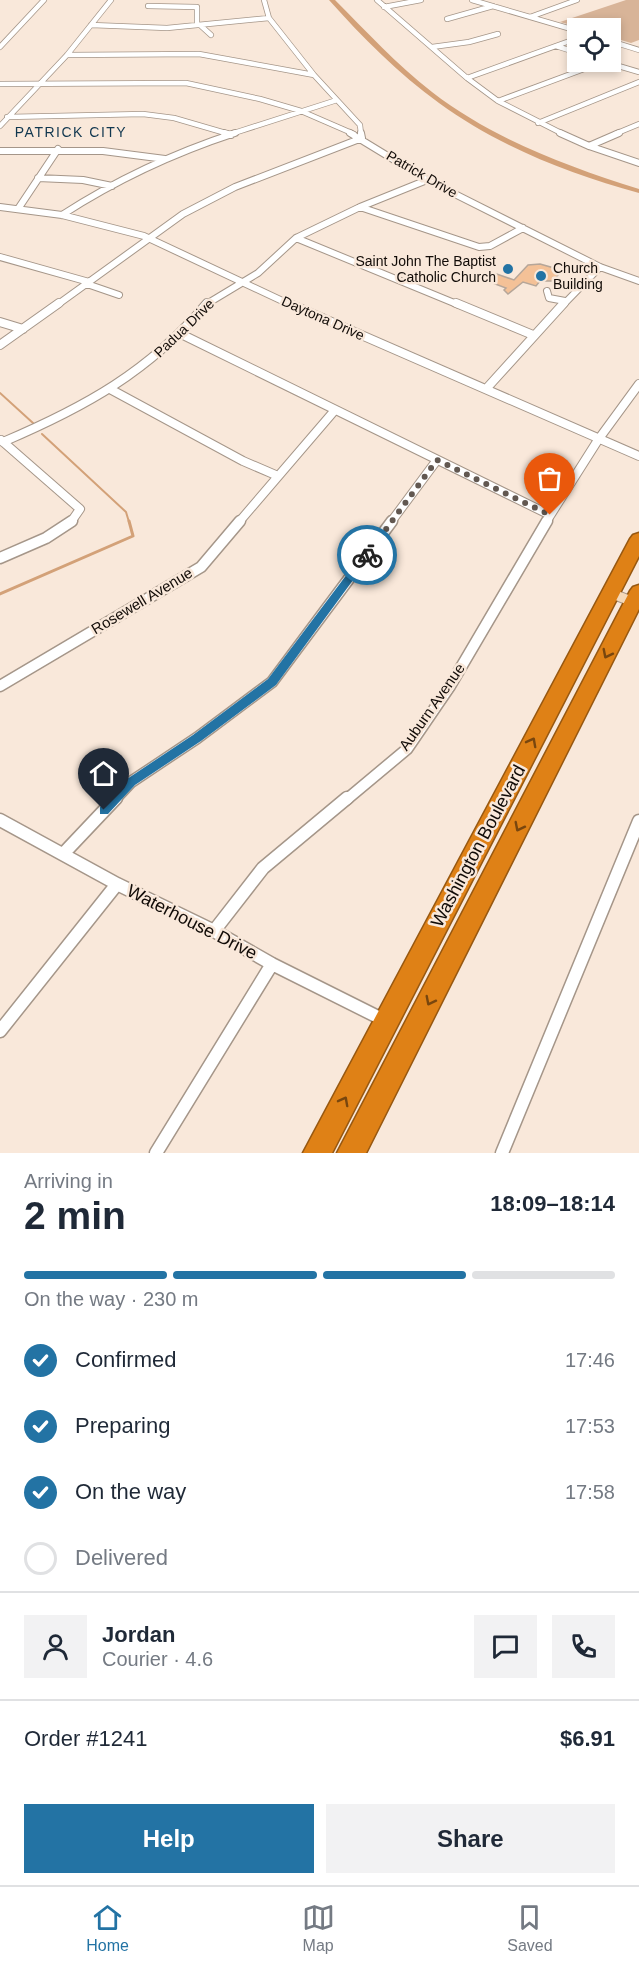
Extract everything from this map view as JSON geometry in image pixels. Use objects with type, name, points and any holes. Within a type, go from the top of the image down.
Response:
[{"type":"highway","name":"Washington Boulevard","points":[[317,1153],[639,539]]},
{"type":"highway","name":"Washington Boulevard","points":[[351,1153],[637,599]]},
{"type":"street","points":[[0,47],[44,0]]},
{"type":"street","points":[[0,126],[67,55],[111,0]]},
{"type":"street","name":"Patrick Drive","points":[[264,0],[269,18],[314,75],[360,125],[362,138],[427,180],[600,267],[639,281]]},
{"type":"street","points":[[377,0],[467,78],[498,101],[538,123],[590,146],[639,163]]},
{"type":"street","points":[[384,7],[421,0]]},
{"type":"street","points":[[472,0],[567,28]]},
{"type":"street","points":[[530,17],[577,0]]},
{"type":"street","points":[[558,2],[565,4]]},
{"type":"street","points":[[148,6],[196,7],[199,25],[211,35]]},
{"type":"street","points":[[447,19],[494,6]]},
{"type":"street","points":[[91,25],[167,28],[269,18]]},
{"type":"street","points":[[432,47],[469,42],[498,34]]},
{"type":"street","points":[[467,78],[567,42]]},
{"type":"street","points":[[621,44],[639,50]]},
{"type":"street","points":[[556,46],[567,50]]},
{"type":"street","points":[[67,55],[199,54],[253,62],[314,75]]},
{"type":"street","points":[[621,67],[639,72]]},
{"type":"street","points":[[498,101],[577,72]]},
{"type":"street","points":[[538,123],[639,82]]},
{"type":"street","points":[[0,84],[186,83],[260,99],[301,111],[362,138]]},
{"type":"street","points":[[62,215],[165,159],[337,100]]},
{"type":"street","points":[[7,117],[143,114],[174,118],[231,135]]},
{"type":"street","points":[[590,146],[639,124]]},
{"type":"street","points":[[0,345],[183,214],[236,187],[362,138]]},
{"type":"street","points":[[18,209],[58,149]]},
{"type":"street","points":[[0,151],[96,149],[133,152],[165,159]]},
{"type":"street","points":[[38,178],[83,180],[112,186]]},
{"type":"street","name":"Padua Drive","points":[[2,441],[48,423],[110,389],[158,355],[181,334],[207,303],[242,283],[270,263],[296,238],[360,207],[427,180]]},
{"type":"street","name":"Daytona Drive","points":[[0,207],[62,215],[150,239],[242,283],[639,456]]},
{"type":"street","points":[[360,207],[479,247],[490,246],[523,228]]},
{"type":"street","points":[[296,238],[533,335]]},
{"type":"street","points":[[0,257],[88,283],[119,295]]},
{"type":"street","points":[[486,389],[533,335],[600,267]]},
{"type":"street","points":[[547,291],[549,297],[565,302]]},
{"type":"street","points":[[0,322],[23,329]]},
{"type":"street","points":[[181,334],[550,515]]},
{"type":"street","name":"Auburn Avenue","points":[[214,931],[263,868],[407,748],[450,686],[550,515],[598,440],[639,384]]},
{"type":"street","points":[[110,389],[243,461],[278,476]]},
{"type":"street","name":"Rosewell Avenue","points":[[0,686],[201,567],[335,410]]},
{"type":"street","points":[[0,558],[67,526],[77,519],[80,509],[2,441]]},
{"type":"street","points":[[63,853],[131,782],[197,738],[272,682],[437,460]]},
{"type":"street","points":[[610,593],[637,599]]},
{"type":"street","name":"Waterhouse Drive","points":[[0,820],[117,884],[214,931],[272,964],[387,1021]]},
{"type":"street","points":[[502,1153],[639,821]]},
{"type":"street","points":[[0,1030],[117,884]]},
{"type":"street","points":[[156,1153],[272,964]]},
{"type":"shaded area","points":[[626,0],[639,0],[639,40],[631,43],[621,40],[621,18],[572,18]]},
{"type":"building","points":[[540,264],[554,268],[559,274],[553,281],[540,281],[536,286],[523,282],[508,294],[504,290],[506,288],[482,279],[491,272],[514,280],[528,265]]},
{"type":"waterway","points":[[332,0],[413,80],[466,118],[537,155],[639,191]]},
{"type":"waterway","points":[[0,393],[33,423]]},
{"type":"waterway","points":[[42,434],[126,512],[129,522]]},
{"type":"waterway","points":[[0,594],[133,536],[129,521]]},
{"type":"way so far","points":[[367,555],[437,460],[550,515]]},
{"type":"place","name":"Saint John The Baptist Catholic Church","points":[[508,269]]},
{"type":"place","name":"Church Building","points":[[541,276]]},
{"type":"district","name":"PATRICK CITY","points":[[71,132]]},
{"type":"route","points":[[104,810],[131,782],[197,738],[272,682],[367,555]]}]
